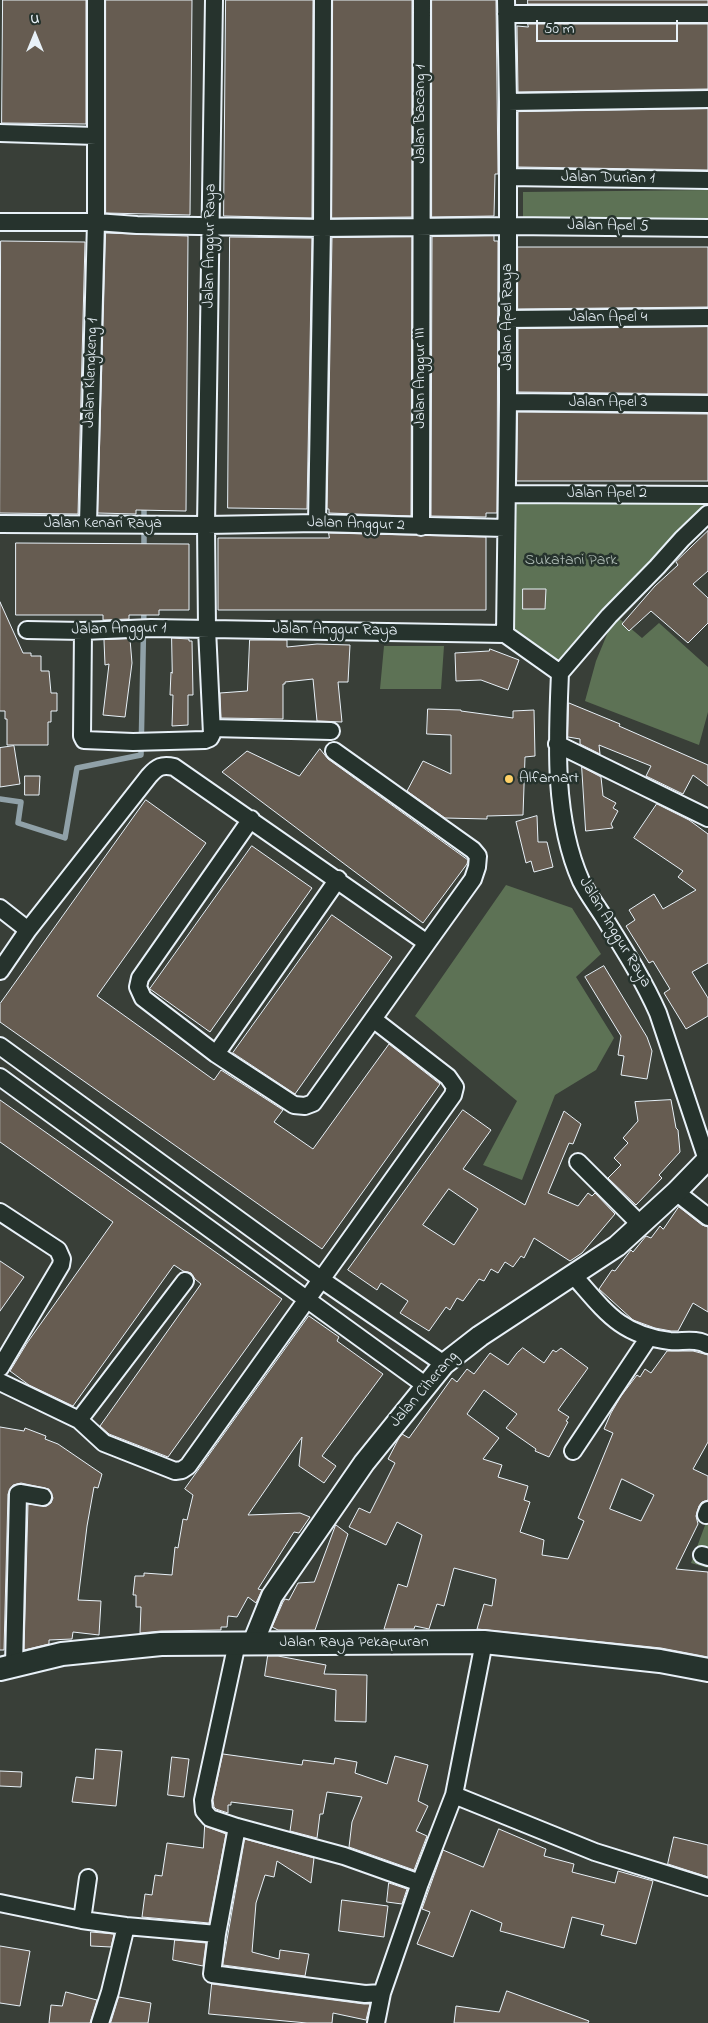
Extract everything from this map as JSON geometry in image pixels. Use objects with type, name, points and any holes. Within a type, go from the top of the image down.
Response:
[{"type":"main road","name":"Jalan Raya Pekapuran","points":[[7,1667],[62,1654],[106,1648],[162,1644],[484,1642],[660,1661],[708,1670]]},
{"type":"street","name":"Jalan Klengkeng 1","points":[[88,523],[96,222],[96,0]]},
{"type":"street","name":"Jalan Anggur Raya","points":[[214,0],[206,525],[207,629],[505,634]]},
{"type":"street","points":[[318,523],[323,0]]},
{"type":"street","name":"Jalan Bacang 1","points":[[420,228],[422,0]]},
{"type":"street","points":[[506,7],[708,14]]},
{"type":"street","name":"Jalan Apel Raya","points":[[505,634],[508,402],[508,102],[506,7]]},
{"type":"street","points":[[508,102],[708,99]]},
{"type":"street","points":[[0,134],[96,136]]},
{"type":"street","name":"Jalan Durian 1","points":[[508,177],[708,180]]},
{"type":"street","name":"Jalan Apel 5","points":[[0,222],[96,222],[145,226],[322,228],[508,226],[708,228]]},
{"type":"street","name":"Jalan Anggur III","points":[[420,228],[421,527]]},
{"type":"street","name":"Jalan Apel 4","points":[[507,319],[708,317]]},
{"type":"street","name":"Jalan Apel 3","points":[[508,402],[708,404]]},
{"type":"street","name":"Jalan Apel 2","points":[[507,494],[708,495]]},
{"type":"street","points":[[505,634],[560,673],[609,616],[658,568],[682,539],[708,514]]},
{"type":"street","name":"Jalan Anggur 2","points":[[206,525],[318,523],[505,528]]},
{"type":"street","name":"Jalan Kenari Raya","points":[[0,524],[206,525]]},
{"type":"street","points":[[83,631],[82,736],[84,740],[89,741],[134,742],[204,740],[210,738],[212,728],[207,629]]},
{"type":"street","name":"Jalan Anggur 1","points":[[29,630],[207,629]]},
{"type":"street","name":"Jalan Anggur Raya","points":[[560,673],[557,744],[563,819],[569,851],[582,883],[648,989],[708,1159]]},
{"type":"street","points":[[212,728],[331,731]]},
{"type":"street","points":[[557,744],[708,818]]},
{"type":"street","points":[[251,819],[140,978],[138,987],[143,998],[216,1054],[294,1105],[304,1106],[313,1103],[473,879],[478,856],[334,751]]},
{"type":"street","points":[[0,971],[28,930],[157,768],[165,765],[174,768],[251,819],[427,942]]},
{"type":"street","points":[[216,1054],[338,879]]},
{"type":"street","points":[[0,908],[28,930]]},
{"type":"street","points":[[0,1382],[79,1420],[104,1443],[175,1471],[182,1470],[188,1466],[455,1092],[453,1082],[448,1077],[373,1019]]},
{"type":"street","points":[[0,1046],[322,1280],[444,1364]]},
{"type":"street","points":[[0,1077],[425,1385]]},
{"type":"street","name":"Jalan Ciherang","points":[[245,1643],[272,1596],[364,1463],[425,1385],[444,1364],[480,1336],[611,1251],[676,1192],[708,1159]]},
{"type":"street","points":[[578,1162],[641,1225]]},
{"type":"street","points":[[676,1192],[708,1217]]},
{"type":"street","points":[[0,1212],[58,1250],[62,1259],[62,1265],[0,1368]]},
{"type":"street","points":[[574,1276],[606,1312],[634,1333],[672,1341],[697,1340],[708,1344]]},
{"type":"street","points":[[79,1420],[185,1281]]},
{"type":"street","points":[[573,1451],[649,1337]]},
{"type":"street","points":[[7,1667],[18,1494],[43,1497]]},
{"type":"street","points":[[376,2023],[382,1993],[420,1883],[454,1795],[484,1642]]},
{"type":"street","points":[[245,1643],[203,1800],[204,1811],[210,1818],[344,1856],[420,1883]]},
{"type":"street","points":[[454,1795],[595,1852],[708,1887]]},
{"type":"street","points":[[237,1827],[217,1934],[212,1974],[365,1994],[382,1993]]},
{"type":"street","points":[[82,1920],[88,1878]]},
{"type":"street","points":[[0,1903],[82,1920],[217,1934]]},
{"type":"street","points":[[100,2023],[110,1992],[126,1926]]},
{"type":"green space","points":[[708,190],[708,224],[523,223],[523,192]]},
{"type":"green space","name":"Sukatani Park","points":[[507,494],[708,495],[708,514],[560,673],[505,634]]},
{"type":"green space","points":[[615,615],[642,638],[659,623],[708,667],[708,712],[699,745],[585,701],[596,661]]},
{"type":"green space","points":[[384,646],[444,646],[441,689],[380,689]]},
{"type":"green space","points":[[506,885],[572,908],[601,954],[576,977],[614,1038],[596,1070],[555,1095],[522,1180],[483,1165],[517,1101],[415,1016]]},
{"type":"green space","points":[[708,1520],[708,1568],[691,1563]]},
{"type":"building","points":[[3,0],[86,0],[86,124],[2,123]]},
{"type":"building","points":[[106,0],[192,0],[190,215],[106,213]]},
{"type":"building","points":[[226,0],[313,0],[312,218],[224,216]]},
{"type":"building","points":[[333,0],[412,0],[412,217],[332,218]]},
{"type":"building","points":[[432,0],[496,0],[498,174],[495,174],[494,216],[432,217]]},
{"type":"building","points":[[528,0],[708,0],[708,4],[528,4]]},
{"type":"building","points":[[528,24],[708,24],[708,89],[518,92],[517,26],[528,27]]},
{"type":"building","points":[[708,109],[708,170],[518,167],[518,112]]},
{"type":"building","points":[[106,233],[188,236],[186,511],[136,510],[136,514],[98,513]]},
{"type":"building","points":[[494,236],[494,241],[498,241],[497,513],[486,513],[486,517],[431,516],[432,237]]},
{"type":"building","points":[[230,237],[312,238],[307,509],[228,508]]},
{"type":"building","points":[[412,237],[411,516],[329,513],[329,509],[327,509],[332,238]]},
{"type":"building","points":[[1,241],[85,242],[78,514],[0,513]]},
{"type":"building","points":[[518,247],[708,247],[708,307],[518,309]]},
{"type":"building","points":[[708,327],[708,394],[518,392],[518,329]]},
{"type":"building","points":[[518,412],[708,414],[708,481],[517,481]]},
{"type":"building","points":[[708,531],[708,571],[693,584],[708,598],[708,623],[688,643],[651,611],[629,631],[622,624],[655,586],[678,565],[676,562]]},
{"type":"building","points":[[329,533],[486,537],[486,610],[218,610],[218,538],[329,538]]},
{"type":"building","points":[[16,543],[189,544],[189,610],[159,610],[159,615],[129,615],[129,619],[103,620],[103,615],[16,615]]},
{"type":"building","points":[[523,589],[546,589],[545,609],[523,609]]},
{"type":"building","points":[[0,602],[23,653],[31,653],[31,656],[41,656],[41,671],[49,671],[51,693],[57,693],[57,711],[51,711],[51,722],[48,722],[48,745],[7,745],[7,719],[5,719],[5,711],[0,711]]},
{"type":"building","points":[[172,638],[189,639],[189,641],[192,641],[193,695],[188,695],[188,725],[172,726],[173,695],[170,695]]},
{"type":"building","points":[[130,639],[132,663],[125,717],[103,715],[109,664],[105,665],[104,640]]},
{"type":"building","points":[[250,640],[287,640],[287,647],[317,644],[350,645],[348,682],[338,682],[342,722],[317,721],[313,679],[285,682],[283,684],[283,719],[221,718],[220,693],[247,691]]},
{"type":"building","points":[[490,649],[519,660],[508,690],[481,680],[456,681],[455,653],[489,651]]},
{"type":"building","points":[[569,703],[620,724],[619,726],[708,765],[708,786],[693,775],[683,794],[646,776],[651,766],[599,745],[600,754],[580,744],[580,739],[568,737]]},
{"type":"building","points":[[428,709],[461,710],[513,718],[513,711],[534,710],[535,756],[525,757],[523,815],[487,816],[487,819],[445,818],[407,791],[423,761],[451,774],[451,735],[427,734]]},
{"type":"building","points":[[14,746],[20,784],[0,787],[0,748]]},
{"type":"building","points":[[320,749],[328,759],[468,860],[467,864],[423,923],[222,772],[247,751],[299,776]]},
{"type":"building","points":[[582,767],[601,777],[603,796],[616,803],[613,808],[618,811],[611,824],[613,828],[586,831]]},
{"type":"building","points":[[25,776],[40,776],[39,795],[25,795]]},
{"type":"building","points":[[146,800],[206,843],[97,996],[214,1080],[221,1070],[283,1110],[274,1122],[313,1149],[389,1044],[440,1084],[322,1249],[0,1022],[0,1004]]},
{"type":"building","points":[[657,804],[689,820],[708,834],[708,963],[692,972],[708,998],[708,1016],[686,1029],[664,993],[670,989],[653,961],[649,963],[626,926],[635,920],[629,910],[654,894],[663,909],[696,890],[678,877],[683,871],[634,838]]},
{"type":"building","points":[[537,816],[538,842],[547,842],[553,867],[534,872],[531,861],[526,863],[516,822]]},
{"type":"building","points":[[252,846],[312,888],[210,1032],[150,989]]},
{"type":"building","points":[[332,915],[392,957],[295,1094],[233,1053]]},
{"type":"building","points":[[604,966],[647,1037],[652,1051],[647,1079],[621,1075],[624,1056],[618,1055],[621,1036],[585,977]]},
{"type":"building","points":[[0,1100],[282,1299],[168,1457],[109,1434],[100,1426],[201,1284],[191,1273],[183,1271],[174,1265],[73,1406],[29,1385],[10,1371],[27,1343],[113,1222],[0,1142]]},
{"type":"building","points":[[671,1100],[678,1130],[680,1152],[659,1175],[662,1178],[636,1205],[608,1178],[621,1165],[614,1158],[628,1143],[623,1138],[638,1121],[635,1102]]},
{"type":"building","points":[[463,1110],[491,1130],[463,1169],[525,1205],[564,1111],[581,1124],[573,1144],[569,1143],[548,1193],[578,1206],[588,1193],[592,1196],[595,1193],[615,1214],[582,1253],[570,1261],[534,1238],[524,1258],[521,1256],[513,1267],[505,1262],[498,1273],[491,1269],[484,1281],[479,1279],[463,1301],[457,1298],[450,1310],[446,1307],[429,1331],[400,1313],[408,1301],[381,1283],[377,1290],[348,1270]],"holes":[[[449,1189],[478,1209],[454,1245],[423,1225]]]},
{"type":"building","points":[[679,1207],[702,1225],[708,1227],[708,1312],[693,1303],[678,1331],[671,1331],[655,1328],[633,1320],[599,1289],[612,1270],[615,1271],[631,1250],[633,1252],[646,1236],[651,1238],[660,1226],[663,1229]]},
{"type":"building","points":[[0,1261],[24,1277],[0,1311]]},
{"type":"building","points":[[309,1316],[339,1337],[337,1341],[383,1374],[322,1456],[336,1466],[324,1483],[299,1466],[302,1437],[248,1515],[300,1513],[310,1517],[299,1533],[294,1532],[258,1589],[262,1590],[256,1603],[248,1597],[237,1617],[228,1616],[227,1627],[221,1627],[221,1630],[140,1633],[141,1607],[136,1607],[136,1595],[133,1595],[135,1576],[144,1576],[144,1573],[172,1575],[175,1547],[178,1548],[183,1519],[187,1520],[193,1495],[185,1489]]},
{"type":"building","points":[[523,1348],[544,1363],[553,1350],[556,1352],[561,1348],[588,1368],[558,1410],[569,1417],[549,1457],[535,1451],[536,1449],[506,1428],[517,1414],[484,1390],[467,1414],[499,1438],[483,1459],[502,1465],[498,1477],[528,1486],[524,1500],[530,1502],[520,1532],[544,1540],[542,1555],[568,1559],[584,1521],[578,1518],[613,1433],[604,1429],[621,1396],[637,1375],[640,1377],[645,1369],[651,1373],[667,1351],[693,1351],[708,1355],[708,1442],[693,1469],[708,1476],[708,1500],[702,1502],[699,1506],[696,1516],[698,1524],[676,1569],[708,1572],[708,1657],[661,1648],[477,1629],[484,1604],[492,1606],[496,1579],[454,1568],[444,1606],[437,1604],[429,1629],[415,1626],[414,1629],[384,1629],[398,1584],[407,1587],[422,1535],[397,1522],[386,1545],[349,1527],[359,1508],[370,1513],[395,1463],[388,1459],[399,1438],[402,1434],[409,1438],[452,1378],[457,1382],[467,1369],[474,1374],[490,1353],[508,1365]],"holes":[[[622,1479],[654,1495],[641,1521],[610,1509]]]},
{"type":"building","points":[[0,1427],[24,1431],[25,1428],[46,1436],[45,1439],[58,1444],[102,1474],[98,1488],[94,1487],[78,1600],[101,1601],[99,1635],[73,1632],[72,1639],[49,1640],[49,1644],[24,1650],[28,1504],[46,1506],[51,1503],[53,1498],[49,1489],[21,1483],[13,1485],[8,1494],[4,1650],[0,1650]]},
{"type":"building","points":[[336,1525],[348,1534],[315,1630],[278,1630],[272,1627],[283,1602],[285,1599],[289,1600],[298,1583],[314,1582]]},
{"type":"building","points":[[268,1656],[278,1656],[326,1665],[324,1674],[367,1675],[366,1722],[335,1721],[336,1690],[265,1676]]},
{"type":"building","points":[[96,1749],[122,1751],[116,1806],[72,1802],[76,1777],[93,1779]]},
{"type":"building","points":[[223,1754],[302,1765],[303,1760],[334,1764],[335,1758],[357,1762],[355,1773],[387,1784],[395,1756],[428,1765],[418,1801],[428,1806],[416,1831],[427,1836],[414,1870],[349,1847],[352,1822],[362,1797],[327,1792],[323,1814],[320,1814],[317,1838],[290,1831],[293,1810],[231,1802],[231,1805],[228,1805],[228,1813],[216,1809],[213,1800]]},
{"type":"building","points":[[172,1757],[189,1759],[184,1797],[168,1795]]},
{"type":"building","points":[[0,1771],[22,1772],[21,1787],[0,1786]]},
{"type":"building","points":[[205,1826],[226,1834],[209,1923],[142,1917],[145,1894],[152,1895],[155,1875],[162,1876],[167,1843],[203,1848]]},
{"type":"building","points":[[499,1829],[546,1849],[544,1856],[574,1864],[572,1872],[615,1883],[618,1871],[653,1881],[636,1944],[601,1935],[604,1925],[572,1917],[564,1948],[500,1931],[502,1923],[471,1910],[453,1957],[417,1944],[430,1912],[422,1909],[443,1850],[483,1867]]},
{"type":"building","points":[[674,1837],[708,1845],[708,1877],[668,1864]]},
{"type":"building","points":[[245,1839],[314,1858],[311,1883],[277,1861],[274,1877],[265,1875],[256,1903],[252,1952],[279,1959],[280,1950],[309,1954],[305,1976],[223,1965]]},
{"type":"building","points":[[389,1883],[407,1889],[402,1904],[387,1902]]},
{"type":"building","points":[[342,1900],[388,1906],[384,1937],[339,1931]]},
{"type":"building","points":[[91,1932],[114,1934],[111,1947],[91,1946]]},
{"type":"building","points":[[175,1940],[206,1943],[203,1966],[173,1960]]},
{"type":"building","points":[[0,1946],[30,1951],[20,2006],[0,2003]]},
{"type":"building","points":[[212,1984],[370,2004],[366,2020],[333,2013],[332,2023],[307,2023],[209,2014]]},
{"type":"building","points":[[507,1991],[589,2021],[588,2023],[454,2023],[456,2006],[499,2012]]},
{"type":"building","points":[[66,1992],[97,2000],[90,2023],[49,2023],[51,2005],[62,2006]]},
{"type":"building","points":[[119,1997],[151,2003],[148,2023],[111,2023]]},
{"type":"waterway","points":[[144,505],[144,551]]},
{"type":"waterway","points":[[0,799],[21,802],[18,823],[65,838],[77,768],[141,755],[144,607]]},
{"type":"place","name":"Alfamart","points":[[509,779]]}]
